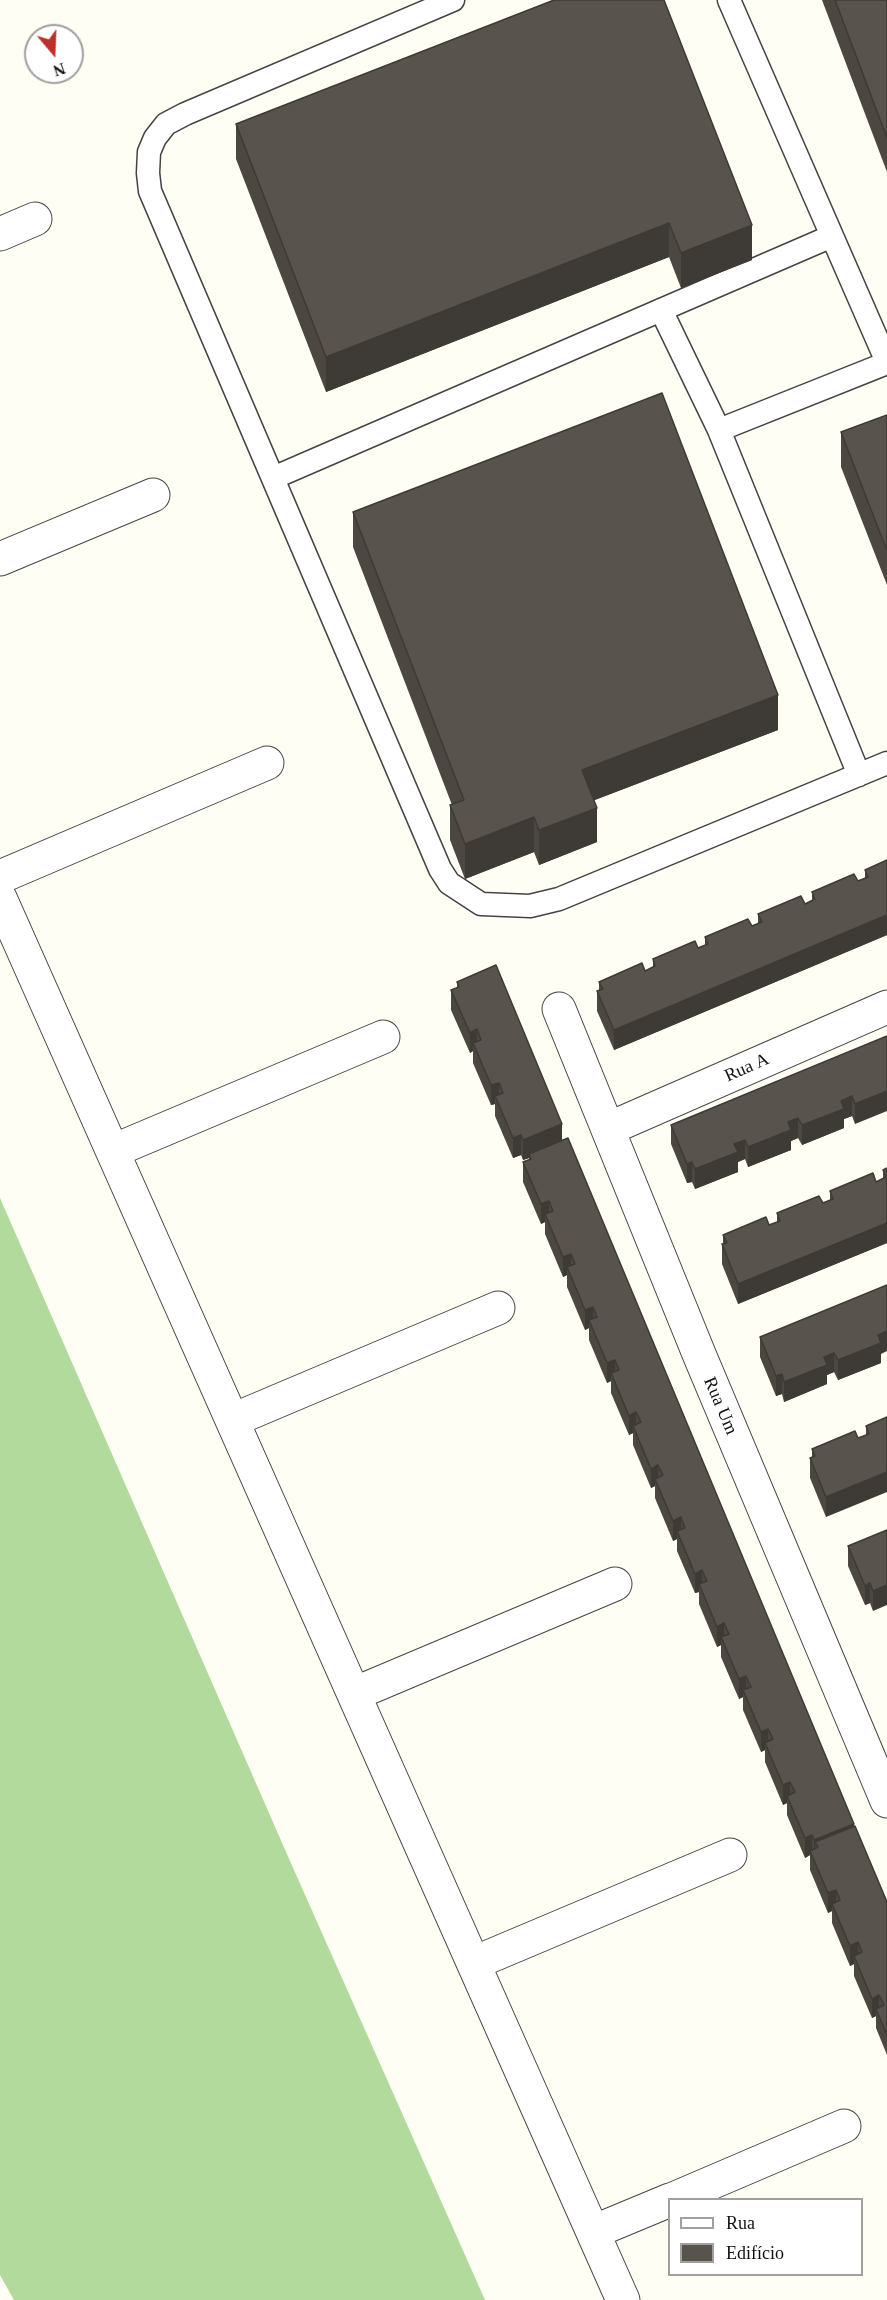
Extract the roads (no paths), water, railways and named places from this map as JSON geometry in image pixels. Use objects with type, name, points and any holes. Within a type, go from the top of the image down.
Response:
[{"type":"street","points":[[0,234],[35,219]]},
{"type":"street","points":[[0,559],[153,495]]},
{"type":"street","points":[[0,877],[267,763]]},
{"type":"street","points":[[0,898],[624,2300]]},
{"type":"street","name":"Rua A","points":[[608,1128],[887,1007]]},
{"type":"street","name":"Rua Um","points":[[559,1009],[699,1354],[887,1801]]},
{"type":"street","points":[[113,1151],[383,1037]]},
{"type":"street","points":[[232,1420],[498,1308]]},
{"type":"street","points":[[354,1694],[615,1584]]},
{"type":"street","points":[[474,1963],[730,1855]]},
{"type":"street","points":[[675,2198],[844,2126]]},
{"type":"street","points":[[593,2232],[668,2201]]},
{"type":"lane","points":[[453,0],[166,124],[155,138],[149,152],[148,173],[150,191],[440,869],[449,883],[481,904],[530,906],[559,899],[887,763]]},
{"type":"lane","points":[[719,430],[887,363],[729,0]]},
{"type":"lane","points":[[273,478],[832,236]]},
{"type":"lane","points":[[661,310],[719,430],[859,775]]}]
